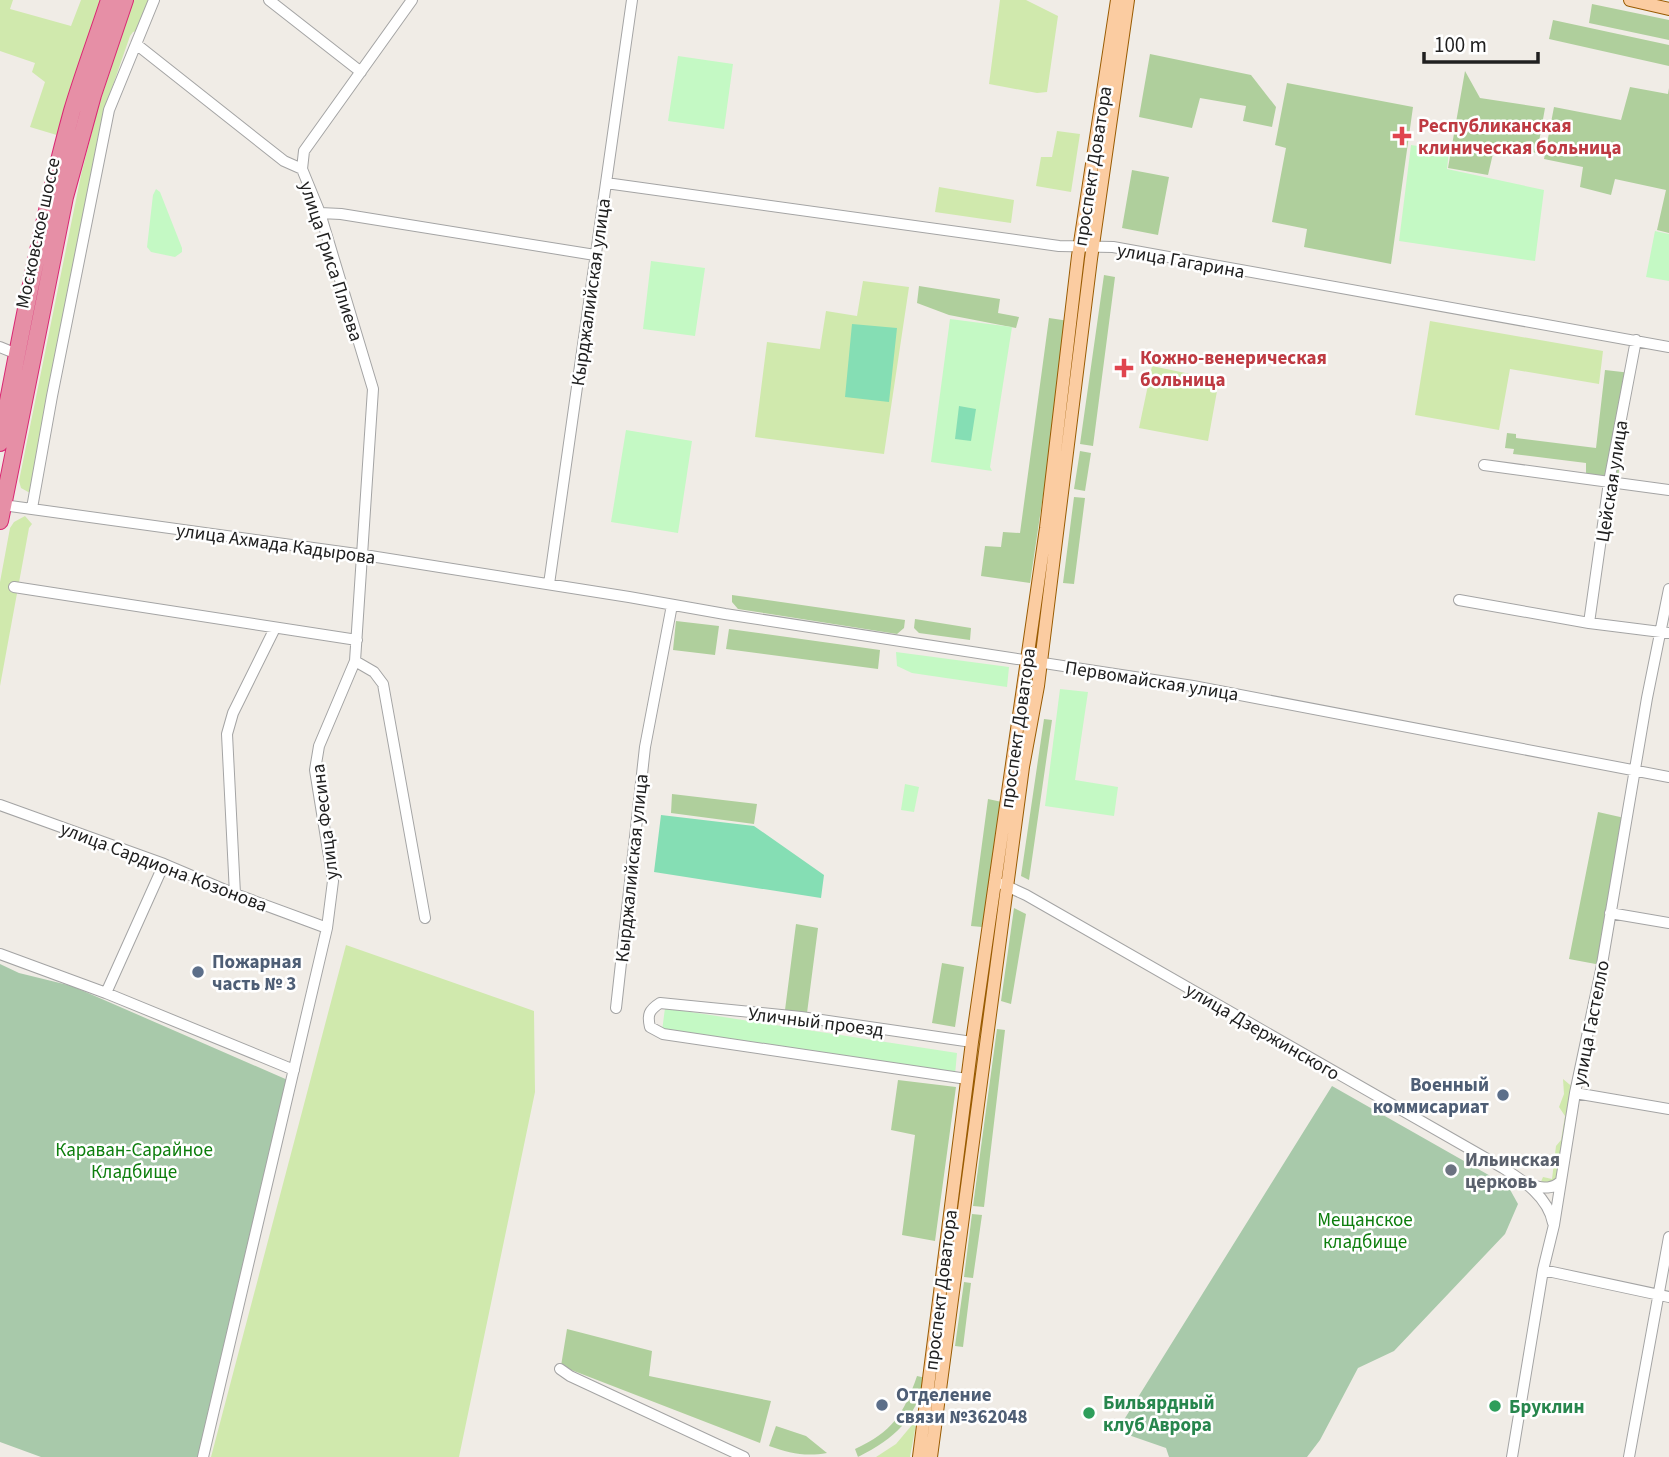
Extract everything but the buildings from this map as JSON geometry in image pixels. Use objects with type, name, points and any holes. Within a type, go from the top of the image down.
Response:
[{"type":"highway","name":"Московское шоссе","points":[[0,443],[53,187],[73,109],[109,0]]},
{"type":"highway","name":"Московское шоссе","points":[[2,513],[65,197],[93,95],[125,0]]},
{"type":"main road","name":"проспект Доватора","points":[[919,1457],[972,1042],[1046,528],[1079,247],[1117,0]]},
{"type":"main road","name":"проспект Доватора","points":[[931,1457],[1023,767],[1041,662],[1093,247],[1128,0]]},
{"type":"main road","points":[[1630,0],[1669,9]]},
{"type":"street","points":[[32,508],[109,110],[154,0]]},
{"type":"street","points":[[269,0],[360,72]]},
{"type":"street","name":"улица Гриса Плиева","points":[[356,640],[364,555],[373,389],[320,213],[302,169],[304,151],[412,0]]},
{"type":"street","name":"Кырджалийская улица","points":[[549,584],[632,0]]},
{"type":"street","points":[[136,44],[284,161],[302,169]]},
{"type":"street","name":"улица Гагарина","points":[[606,183],[1059,246],[1113,247],[1669,347]]},
{"type":"street","points":[[320,213],[354,216],[595,255]]},
{"type":"street","name":"Цейская улица","points":[[1589,622],[1609,482],[1636,340]]},
{"type":"street","points":[[0,347],[17,354]]},
{"type":"street","points":[[1484,465],[1669,490]]},
{"type":"street","name":"улица Ахмада Кадырова","points":[[2,513],[32,508],[549,584]]},
{"type":"street","name":"Первомайская улица","points":[[549,584],[1220,691],[1669,777]]},
{"type":"street","points":[[14,587],[356,640]]},
{"type":"street","name":"улица Гастелло","points":[[1512,1457],[1575,1093],[1601,970],[1635,771],[1665,632],[1669,589]]},
{"type":"street","points":[[1460,600],[1665,632]]},
{"type":"street","name":"Кырджалийская улица","points":[[616,1008],[645,747],[672,605]]},
{"type":"street","points":[[235,894],[227,734],[233,713],[275,628]]},
{"type":"street","name":"улица Фесина","points":[[203,1457],[327,928],[333,881],[315,770],[319,747],[355,661],[356,640]]},
{"type":"street","points":[[355,661],[374,672],[383,684],[425,918]]},
{"type":"street","name":"улица Сардиона Козонова","points":[[0,805],[164,864],[327,928]]},
{"type":"street","points":[[106,993],[164,864]]},
{"type":"street","name":"улица Дзержинского","points":[[995,881],[1503,1168],[1528,1185],[1548,1208],[1554,1225]]},
{"type":"street","points":[[1610,913],[1669,923]]},
{"type":"street","points":[[0,954],[106,993],[294,1070]]},
{"type":"street","name":"Уличный проезд","points":[[967,1079],[663,1034],[650,1027],[648,1020],[650,1009],[660,1003],[801,1017],[972,1042]]},
{"type":"street","points":[[1575,1093],[1669,1110]]},
{"type":"street","points":[[1528,1185],[1551,1188],[1560,1182]]},
{"type":"street","points":[[1629,1457],[1669,1237]]},
{"type":"street","points":[[1543,1270],[1669,1297]]},
{"type":"street","points":[[559,1368],[570,1376],[744,1457]]},
{"type":"green space","points":[[0,0],[13,0],[10,9],[71,26],[81,0],[104,0],[60,136],[30,127],[45,82],[32,72],[35,63],[0,51]]},
{"type":"green space","points":[[133,0],[151,0],[140,30],[130,36],[104,111],[30,493],[21,488],[19,481],[81,175],[98,108]]},
{"type":"green space","points":[[1000,0],[1026,0],[1058,16],[1047,92],[1037,93],[989,84]]},
{"type":"green space","points":[[1592,4],[1669,20],[1669,40],[1589,23]]},
{"type":"green space","points":[[1553,20],[1669,45],[1669,66],[1549,39]]},
{"type":"green space","points":[[1150,54],[1251,75],[1276,107],[1272,127],[1243,121],[1246,106],[1200,98],[1192,128],[1139,117]]},
{"type":"green space","points":[[678,56],[733,64],[724,129],[668,121]]},
{"type":"green space","points":[[1465,71],[1480,98],[1545,108],[1537,153],[1495,145],[1488,175],[1448,168]]},
{"type":"green space","points":[[1287,83],[1413,107],[1391,264],[1304,247],[1307,229],[1272,222],[1286,148],[1275,145]]},
{"type":"green space","points":[[1630,87],[1668,94],[1669,88],[1669,233],[1657,230],[1666,190],[1615,179],[1611,195],[1580,187],[1583,167],[1544,159],[1554,107],[1621,120]]},
{"type":"green space","points":[[1057,131],[1080,134],[1071,192],[1036,186],[1041,157],[1052,157]]},
{"type":"green space","points":[[1411,145],[1449,151],[1447,169],[1544,190],[1535,261],[1399,241]]},
{"type":"green space","points":[[1132,170],[1169,177],[1158,235],[1122,228]]},
{"type":"green space","points":[[939,187],[1014,200],[1011,223],[935,212]]},
{"type":"green space","points":[[156,189],[160,192],[182,248],[182,252],[175,257],[151,252],[147,247]]},
{"type":"green space","points":[[1655,231],[1669,234],[1669,281],[1646,277]]},
{"type":"green space","points":[[651,261],[705,268],[695,336],[643,329]]},
{"type":"green space","points":[[1104,275],[1115,277],[1093,446],[1080,444]]},
{"type":"green space","points":[[863,281],[909,287],[884,454],[755,437],[767,342],[820,349],[826,311],[857,316]]},
{"type":"green space","points":[[919,286],[1000,299],[998,313],[1019,317],[1016,328],[949,315],[917,303]]},
{"type":"green space","points":[[1049,318],[1069,321],[1030,583],[981,576],[985,546],[1001,547],[1003,532],[1020,533]]},
{"type":"green space","points":[[950,319],[1012,327],[990,467],[992,471],[931,462]]},
{"type":"green space","points":[[1430,321],[1603,351],[1599,384],[1510,369],[1499,430],[1415,415]]},
{"type":"green space","points":[[852,324],[897,328],[889,402],[845,397]]},
{"type":"green space","points":[[1152,366],[1219,380],[1208,441],[1139,428]]},
{"type":"green space","points":[[1605,370],[1631,373],[1618,478],[1586,474],[1586,463],[1513,454],[1514,449],[1505,448],[1507,433],[1516,434],[1516,438],[1596,448]]},
{"type":"green space","points":[[959,406],[976,409],[971,441],[955,439]]},
{"type":"green space","points":[[626,430],[692,441],[678,533],[611,522]]},
{"type":"green space","points":[[1080,451],[1091,453],[1085,491],[1074,489]]},
{"type":"green space","points":[[1074,497],[1085,498],[1074,584],[1063,583]]},
{"type":"green space","points":[[25,516],[32,524],[29,528],[0,686],[0,582],[10,528],[14,522]]},
{"type":"green space","points":[[732,595],[905,620],[904,628],[897,634],[738,609],[732,602]]},
{"type":"green space","points":[[915,619],[971,628],[970,640],[919,633],[914,628]]},
{"type":"green space","points":[[676,621],[719,626],[715,655],[673,650]]},
{"type":"green space","points":[[729,629],[880,650],[878,669],[726,649]]},
{"type":"green space","points":[[896,652],[1009,667],[1007,687],[912,673],[897,666]]},
{"type":"green space","points":[[1060,689],[1088,692],[1075,780],[1118,787],[1114,816],[1045,806]]},
{"type":"green space","points":[[1044,719],[1052,720],[1029,880],[1021,876]]},
{"type":"green space","points":[[905,784],[919,787],[914,812],[901,810]]},
{"type":"green space","points":[[672,794],[757,804],[754,824],[671,813]]},
{"type":"green space","points":[[988,799],[1002,802],[982,927],[971,926]]},
{"type":"green space","points":[[1598,812],[1629,819],[1601,965],[1569,959]]},
{"type":"green space","points":[[661,815],[754,826],[824,875],[821,898],[654,872]]},
{"type":"green space","points":[[1014,908],[1026,914],[1011,1004],[1001,1001]]},
{"type":"green space","points":[[796,924],[818,928],[807,1013],[785,1010]]},
{"type":"green space","points":[[346,945],[534,1011],[535,1092],[459,1457],[211,1457]]},
{"type":"green space","points":[[942,963],[964,967],[955,1027],[932,1023]]},
{"type":"green space","name":"Караван-Сарайное Кладбище","points":[[0,964],[19,973],[72,986],[290,1081],[199,1457],[41,1457],[0,1442]]},
{"type":"green space","points":[[665,1008],[957,1053],[955,1075],[662,1031]]},
{"type":"green space","points":[[997,1029],[1005,1030],[984,1207],[973,1206]]},
{"type":"green space","points":[[1563,1079],[1575,1089],[1554,1192],[1540,1184],[1543,1177],[1552,1179],[1556,1146],[1561,1140],[1565,1116],[1559,1107],[1564,1094]]},
{"type":"green space","points":[[898,1080],[956,1087],[935,1241],[902,1235],[915,1135],[891,1130]]},
{"type":"green space","name":"Мещанское кладбище","points":[[1332,1086],[1508,1186],[1518,1204],[1505,1234],[1394,1351],[1358,1368],[1320,1440],[1307,1457],[1169,1457],[1166,1448],[1117,1431]]},
{"type":"green space","points":[[972,1214],[982,1215],[973,1278],[964,1277]]},
{"type":"green space","points":[[964,1282],[971,1283],[963,1347],[955,1346]]},
{"type":"green space","points":[[567,1329],[652,1351],[649,1376],[771,1401],[760,1443],[561,1366]]},
{"type":"green space","points":[[917,1376],[926,1378],[909,1417],[893,1435],[858,1457],[855,1449],[878,1436],[895,1420],[907,1401]]},
{"type":"green space","points":[[917,1419],[910,1457],[876,1457],[896,1444]]},
{"type":"green space","points":[[776,1426],[806,1436],[827,1453],[797,1454],[769,1446]]},
{"type":"place","name":"Республиканская клиническая больница","points":[[1402,136]]},
{"type":"place","name":"Кожно-венерическая больница","points":[[1124,368]]},
{"type":"place","name":"Пожарная часть № 3","points":[[198,972]]},
{"type":"place","name":"Военный коммисариат","points":[[1503,1095]]},
{"type":"place","name":"Ильинская церковь","points":[[1451,1170]]},
{"type":"place","name":"Отделение связи №362048","points":[[882,1405]]},
{"type":"place","name":"Бруклин","points":[[1495,1406]]},
{"type":"place","name":"Бильярдный клуб Аврора","points":[[1089,1413]]}]
